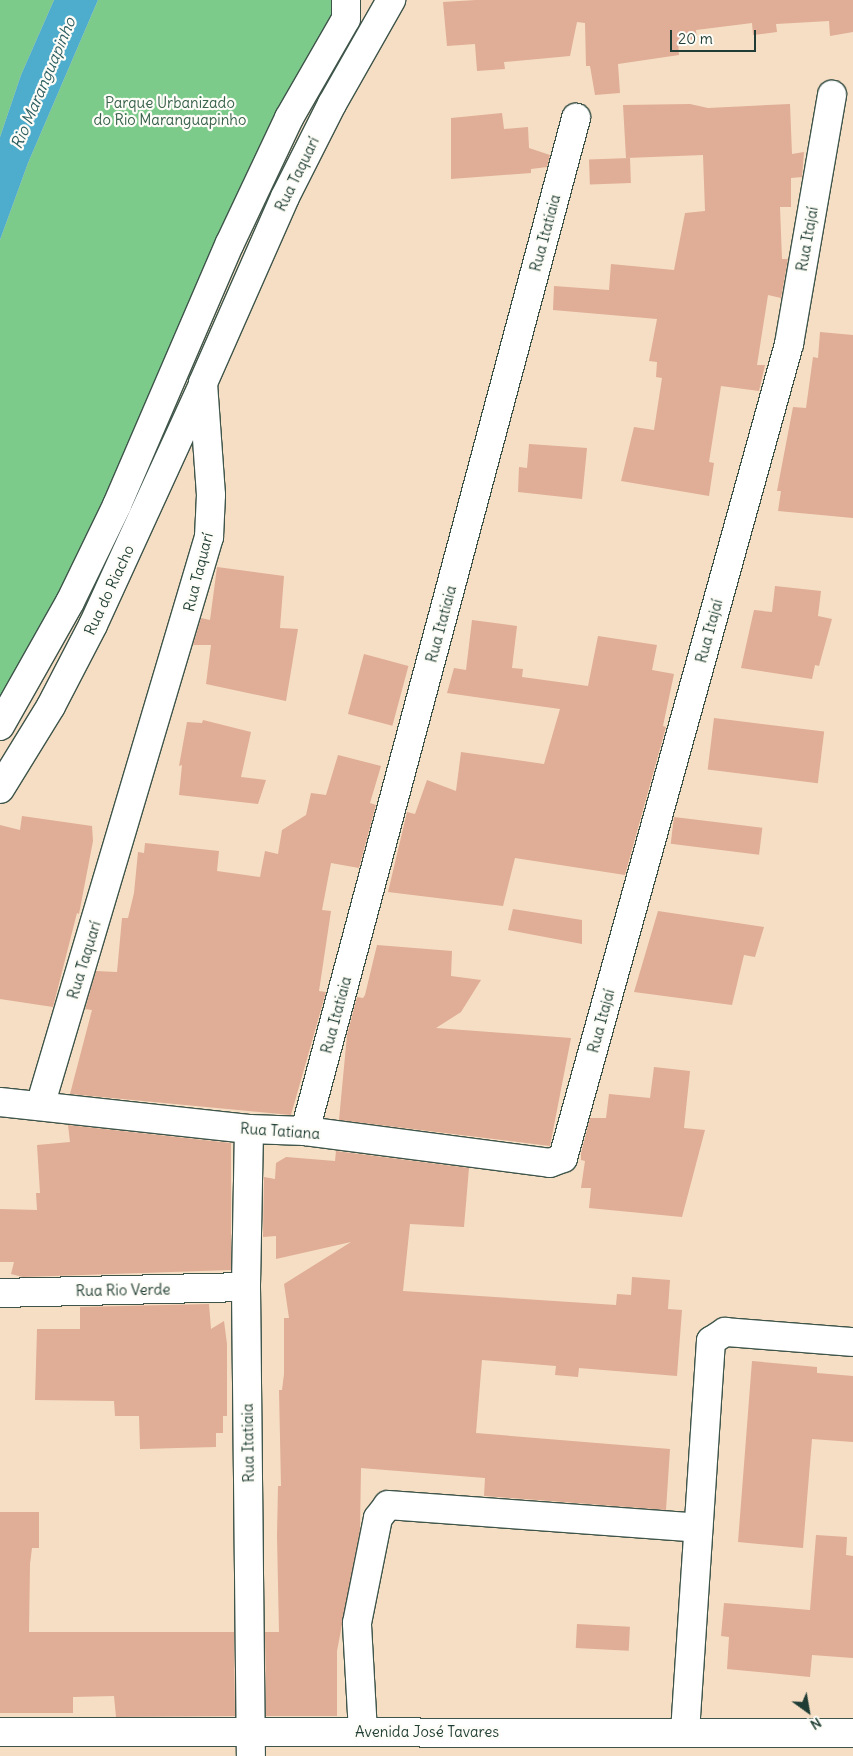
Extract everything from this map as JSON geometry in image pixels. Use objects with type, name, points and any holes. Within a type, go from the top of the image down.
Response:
[{"type":"street","points":[[0,726],[70,602],[117,505],[230,243],[289,118],[346,18],[346,0]]},
{"type":"street","name":"Rua Taquarí","points":[[40,1106],[209,537],[210,495],[203,383],[285,197],[332,104],[391,0]]},
{"type":"street","name":"Rua Itajaí","points":[[560,1161],[789,344],[832,95]]},
{"type":"street","name":"Rua Itatiaia","points":[[305,1131],[576,118]]},
{"type":"street","name":"Rua do Riacho","points":[[0,789],[51,706],[93,625],[203,383]]},
{"type":"street","name":"Rua Tatiana","points":[[0,1102],[250,1129],[305,1131],[550,1164],[560,1161]]},
{"type":"street","name":"Rua Itatiaia","points":[[250,1129],[246,1287],[251,1744]]},
{"type":"street","name":"Rua Rio Verde","points":[[0,1293],[246,1287]]},
{"type":"street","points":[[685,1732],[712,1341],[719,1334],[853,1342]]},
{"type":"street","points":[[363,1732],[357,1623],[378,1518],[388,1505],[698,1528]]},
{"type":"street","name":"Avenida José Tavares","points":[[0,1732],[251,1744],[363,1732],[853,1733]]},
{"type":"green space","points":[[0,0],[54,0],[21,75],[0,137]]},
{"type":"green space","name":"Parque Urbanizado do Rio Maranguapinho","points":[[98,0],[346,0],[0,726],[0,240],[28,163]]},
{"type":"water","name":"Rio Maranguapinho","points":[[54,0],[98,0],[28,163],[0,240],[0,137],[21,75]]},
{"type":"building","points":[[476,0],[853,0],[853,32],[830,36],[829,21],[776,24],[777,32],[753,35],[752,23],[696,30],[697,39],[678,41],[679,55],[618,64],[620,93],[595,95],[590,66],[586,66],[585,23],[577,22],[570,56],[504,62],[505,69],[477,71],[475,44],[447,46],[443,2]]},
{"type":"building","points":[[690,104],[708,108],[790,104],[792,154],[804,152],[802,177],[791,178],[791,207],[780,207],[782,259],[788,259],[781,298],[768,295],[757,365],[765,365],[759,391],[721,386],[709,462],[714,463],[709,496],[621,481],[634,427],[654,430],[662,378],[656,377],[657,362],[649,361],[657,319],[553,310],[554,286],[609,290],[611,264],[674,270],[685,213],[705,211],[703,155],[626,158],[623,105]]},
{"type":"building","points":[[502,113],[504,129],[528,127],[529,148],[550,155],[547,167],[531,169],[531,173],[451,179],[451,118]]},
{"type":"building","points":[[630,158],[631,183],[590,184],[589,159]]},
{"type":"building","points":[[820,332],[853,335],[853,518],[778,511],[781,491],[777,491],[793,407],[806,408],[813,357],[818,358]]},
{"type":"building","points":[[529,444],[587,448],[582,499],[518,492],[519,467],[527,468]]},
{"type":"building","points":[[217,567],[284,576],[280,628],[298,629],[286,701],[206,684],[211,645],[193,645],[201,618],[210,620]]},
{"type":"building","points":[[775,586],[821,591],[818,616],[832,619],[819,666],[815,665],[812,679],[741,668],[754,610],[772,612]]},
{"type":"building","points":[[472,620],[517,626],[512,668],[523,669],[522,677],[588,686],[598,636],[657,645],[652,670],[674,674],[663,726],[666,727],[625,875],[515,858],[503,906],[388,892],[407,812],[415,814],[427,780],[456,791],[461,752],[544,764],[560,709],[447,693],[454,668],[466,670]]},
{"type":"building","points":[[364,654],[408,666],[392,726],[348,714]]},
{"type":"building","points":[[714,718],[824,732],[818,783],[708,770]]},
{"type":"building","points":[[203,720],[251,732],[241,777],[266,780],[258,804],[179,795],[182,765],[179,766],[187,722],[202,723]]},
{"type":"building","points":[[338,755],[381,766],[370,803],[376,805],[359,868],[331,863],[322,910],[331,911],[319,991],[326,992],[291,1115],[70,1094],[92,1010],[85,1009],[96,971],[117,972],[122,918],[128,918],[134,893],[138,852],[144,853],[145,843],[219,851],[217,871],[260,877],[265,851],[278,854],[282,830],[306,815],[311,793],[326,795]]},
{"type":"building","points":[[22,816],[92,826],[93,841],[79,914],[77,913],[53,1007],[0,999],[0,825],[20,830]]},
{"type":"building","points":[[674,817],[762,828],[759,855],[671,844]]},
{"type":"building","points":[[513,909],[582,920],[582,944],[508,930]]},
{"type":"building","points":[[658,911],[764,927],[755,957],[744,955],[732,1005],[634,992]]},
{"type":"building","points":[[377,945],[452,951],[451,976],[481,980],[461,1012],[436,1028],[571,1038],[550,1146],[339,1120],[347,1035],[357,997],[363,998],[365,995]]},
{"type":"building","points":[[654,1067],[690,1071],[684,1128],[705,1130],[682,1217],[589,1208],[591,1188],[581,1188],[585,1161],[581,1160],[581,1153],[590,1118],[606,1118],[609,1094],[650,1098]]},
{"type":"building","points":[[68,1125],[231,1143],[231,1270],[23,1277],[11,1274],[14,1262],[0,1262],[0,1209],[37,1210],[36,1193],[40,1193],[37,1145],[70,1142]]},
{"type":"building","points":[[336,1151],[469,1168],[464,1227],[410,1224],[403,1291],[616,1305],[617,1294],[631,1295],[632,1277],[670,1280],[668,1309],[682,1310],[677,1376],[579,1368],[578,1377],[555,1375],[556,1366],[482,1360],[476,1433],[670,1449],[666,1510],[484,1496],[485,1478],[361,1468],[360,1530],[337,1651],[337,1716],[266,1716],[265,1632],[279,1632],[277,1536],[278,1486],[281,1486],[279,1390],[282,1390],[284,1374],[284,1318],[289,1318],[284,1284],[351,1242],[276,1259],[276,1236],[263,1237],[264,1177],[275,1179],[276,1163],[286,1157],[335,1161]]},
{"type":"building","points":[[209,1304],[211,1329],[224,1321],[227,1344],[227,1416],[223,1416],[223,1433],[216,1433],[216,1447],[140,1449],[139,1416],[115,1416],[114,1401],[35,1400],[37,1329],[80,1329],[80,1307]]},
{"type":"building","points":[[752,1361],[817,1367],[817,1373],[853,1376],[853,1442],[812,1439],[803,1548],[738,1542]]},
{"type":"building","points":[[0,1512],[39,1512],[39,1548],[32,1548],[30,1564],[29,1632],[234,1632],[235,1716],[116,1717],[114,1696],[73,1697],[73,1713],[0,1713]]},
{"type":"building","points":[[816,1535],[847,1537],[846,1555],[853,1556],[853,1658],[812,1655],[810,1677],[727,1669],[729,1637],[721,1636],[724,1603],[810,1610]]},
{"type":"building","points":[[577,1624],[630,1627],[629,1651],[576,1648]]}]
